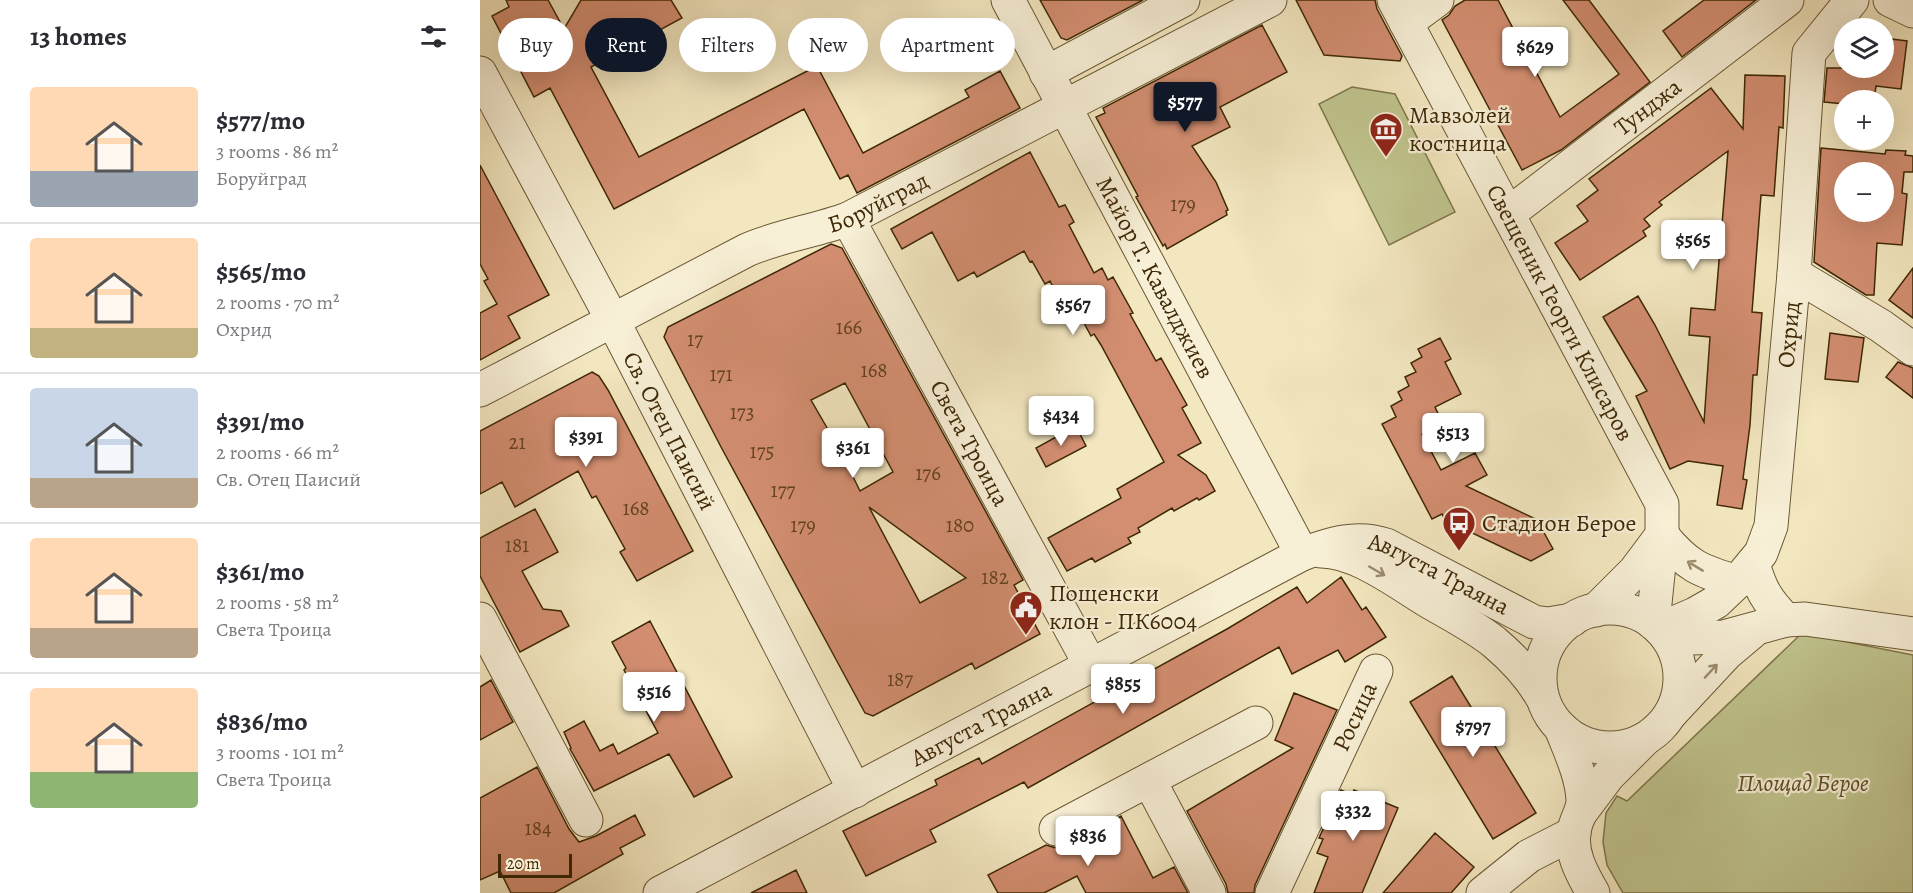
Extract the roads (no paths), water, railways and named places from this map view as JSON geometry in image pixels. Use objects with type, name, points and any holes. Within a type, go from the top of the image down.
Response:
[{"type":"street","name":"Майор Т. Кавалджиев","points":[[1008,0],[1302,554]]},
{"type":"street","points":[[1047,73],[1184,0]]},
{"type":"street","name":"Боруйград","points":[[480,390],[747,249],[773,240],[825,228],[848,219],[1270,0]]},
{"type":"street","points":[[1400,12],[1437,0]]},
{"type":"street","name":"Тунджа","points":[[1508,214],[1787,0]]},
{"type":"street","name":"Охрид","points":[[1660,629],[1716,602],[1761,553],[1772,526],[1794,273],[1809,52],[1852,0]]},
{"type":"street","points":[[1890,0],[1913,10]]},
{"type":"street","name":"Свещеник Георги Клисаров","points":[[1400,12],[1657,492],[1662,504],[1660,629]]},
{"type":"street","name":"Св. Отец Паисий","points":[[480,73],[612,319],[855,791]]},
{"type":"street","name":"Света Троица","points":[[848,219],[1091,666]]},
{"type":"street","points":[[1794,273],[1881,326],[1913,349]]},
{"type":"street","points":[[1644,740],[1622,747],[1598,747],[1576,740],[1561,728],[1549,713],[1542,697],[1540,675],[1545,653],[1556,634],[1584,615],[1635,571],[1662,535],[1692,566],[1709,574],[1745,573],[1759,586],[1771,605],[1771,625]]},
{"type":"street","name":"Августа Траяна","points":[[660,893],[1302,554],[1343,541],[1379,542],[1528,619],[1548,624],[1584,615]]},
{"type":"street","name":"Августа Траяна","points":[[1302,554],[1328,551],[1354,559],[1472,626],[1503,650],[1542,697]]},
{"type":"street","points":[[1584,615],[1626,610],[1660,629],[1691,638],[1724,637],[1771,625],[1824,620],[1913,634]]},
{"type":"street","points":[[480,619],[586,820]]},
{"type":"street","points":[[1482,893],[1577,822],[1608,776],[1644,740],[1659,729],[1727,653],[1771,625]]},
{"type":"street","points":[[1660,629],[1678,660],[1680,674],[1680,688],[1671,714]]},
{"type":"street","name":"Росица","points":[[1272,893],[1376,671]]},
{"type":"street","points":[[1056,829],[1256,723]]},
{"type":"street","points":[[1561,728],[1578,776],[1583,798],[1577,822],[1575,854],[1593,893]]},
{"type":"street","points":[[1149,780],[1209,893]]},
{"type":"place","name":"Мавзолей костница","points":[[1386,158]]},
{"type":"place","name":"Стадион Берое","points":[[1459,552]]},
{"type":"place","name":"Пощенски клон - ПК6004","points":[[1026,636]]},
{"type":"park label","name":"Площад Берое","points":[[1803,783]]}]
